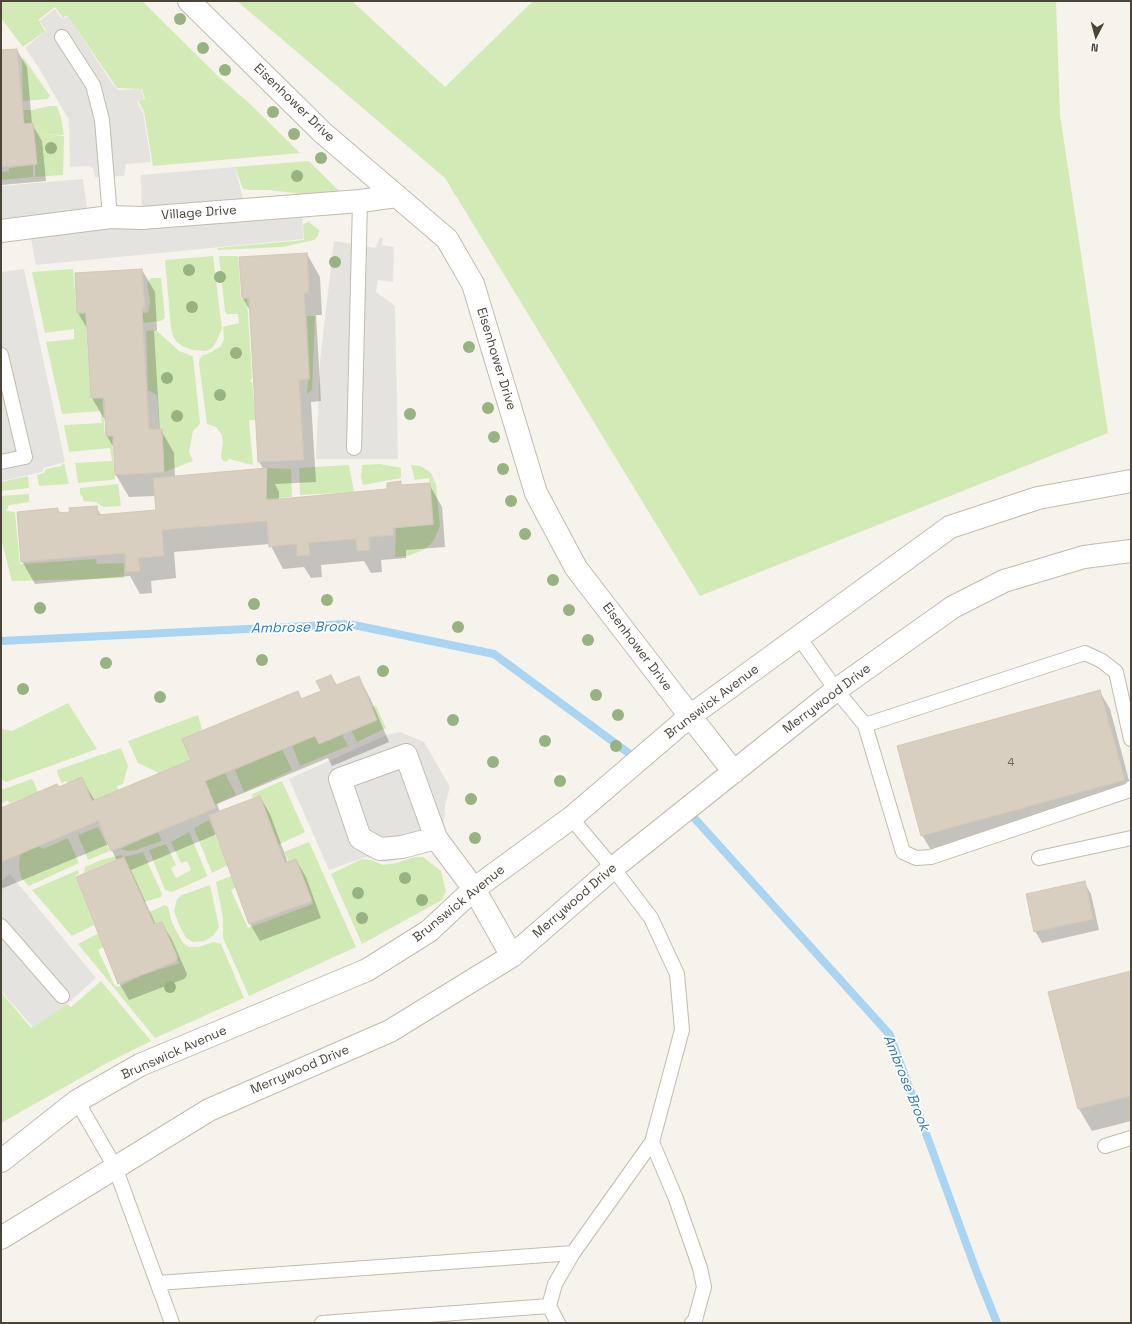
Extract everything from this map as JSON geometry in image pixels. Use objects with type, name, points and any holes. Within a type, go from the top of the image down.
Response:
[{"type":"street","name":"Eisenhower Drive","points":[[189,1],[323,133],[447,239],[473,284],[536,492],[576,568],[734,772]]},
{"type":"street","name":"Village Drive","points":[[1,231],[110,217],[142,218],[360,201],[397,196]]},
{"type":"street","name":"Brunswick Avenue","points":[[1,1161],[77,1101],[140,1065],[367,970],[429,931],[474,890],[570,818],[690,716],[950,527],[1038,498],[1131,481]]},
{"type":"street","name":"Merrywood Drive","points":[[1,1238],[209,1110],[390,1031],[512,956],[612,868],[836,690],[953,607],[1004,581],[1084,557],[1131,552]]},
{"type":"street","points":[[436,838],[402,847],[380,849],[360,838],[340,779],[406,756],[436,838],[474,890],[512,956]]},
{"type":"lane","points":[[62,37],[93,85],[102,120],[110,217]]},
{"type":"lane","points":[[354,448],[360,201]]},
{"type":"lane","points":[[1,355],[25,457],[1,462]]},
{"type":"lane","points":[[799,637],[836,690],[865,725],[903,852],[916,858],[931,857],[1130,790],[1131,788]]},
{"type":"lane","points":[[865,725],[1085,653],[1102,661],[1116,672],[1131,739]]},
{"type":"lane","points":[[558,1323],[549,1306],[555,1284],[573,1253],[652,1142],[682,1030],[677,974],[651,918],[570,818]]},
{"type":"lane","points":[[1039,858],[1131,838]]},
{"type":"lane","points":[[1,926],[62,996]]},
{"type":"lane","points":[[77,1101],[115,1167],[172,1323]]},
{"type":"lane","points":[[1105,1146],[1131,1138]]},
{"type":"lane","points":[[652,1142],[676,1199],[700,1268],[704,1288],[695,1320],[692,1323]]},
{"type":"lane","points":[[158,1283],[573,1253]]},
{"type":"lane","points":[[322,1323],[549,1306]]},
{"type":"green space","points":[[1,1],[142,1],[218,76],[248,102],[300,153],[153,166],[144,112],[138,100],[145,99],[142,89],[117,88],[67,15],[63,18],[55,7],[38,20],[45,31],[23,47],[1,18]]},
{"type":"green space","points":[[237,1],[352,1],[445,87],[533,1],[1056,1],[1060,115],[1108,433],[700,596],[445,178]]},
{"type":"green space","points":[[23,57],[50,96],[47,99],[23,101]]},
{"type":"green space","points":[[49,106],[57,106],[61,117],[64,135],[39,134],[64,136],[63,175],[35,177],[35,166],[37,164],[33,123],[24,124],[23,110],[32,110]]},
{"type":"green space","points":[[309,161],[343,195],[341,199],[270,190],[243,189],[235,167]]},
{"type":"green space","points":[[33,165],[33,177],[1,180],[1,172],[9,171],[9,168]]},
{"type":"green space","points":[[309,222],[319,230],[318,236],[314,240],[282,247],[218,250],[217,248],[304,240],[303,224]]},
{"type":"green space","points":[[213,256],[222,329],[212,348],[206,351],[193,350],[182,346],[173,336],[165,260]]},
{"type":"green space","points":[[219,256],[238,256],[241,299],[247,299],[252,378],[250,382],[252,382],[256,420],[250,420],[249,422],[253,465],[229,459],[226,462],[222,460],[222,435],[216,427],[207,424],[199,363],[200,358],[221,346],[224,339],[223,327],[239,323],[238,314],[227,314],[225,312]]},
{"type":"green space","points":[[73,269],[77,314],[85,313],[91,399],[102,398],[105,436],[113,436],[115,479],[111,480],[78,483],[75,463],[112,461],[110,448],[69,452],[64,425],[102,423],[101,415],[100,411],[62,414],[46,342],[74,339],[74,329],[45,333],[32,272]]},
{"type":"green space","points":[[151,278],[161,278],[165,318],[161,321],[143,323],[138,313],[148,312],[150,302],[147,283]]},
{"type":"green space","points":[[307,316],[315,316],[312,390],[307,394],[308,381],[310,379]]},
{"type":"green space","points":[[156,330],[179,351],[193,356],[200,424],[193,431],[189,452],[193,461],[164,472],[164,455],[159,424],[157,395],[148,390],[146,331]]},
{"type":"green space","points":[[64,463],[69,484],[39,486],[37,475],[44,473],[46,469],[61,466]]},
{"type":"green space","points":[[380,464],[401,468],[401,478],[363,485],[361,477],[362,465]]},
{"type":"green space","points":[[349,465],[354,492],[300,495],[299,468]]},
{"type":"green space","points":[[411,465],[421,466],[431,473],[436,485],[440,526],[435,538],[430,545],[423,550],[408,556],[395,557],[396,528],[434,525],[429,478],[415,480]]},
{"type":"green space","points":[[267,468],[291,469],[292,497],[266,499]]},
{"type":"green space","points":[[28,476],[29,488],[1,491],[1,482]]},
{"type":"green space","points":[[118,484],[121,506],[103,507],[96,502],[83,501],[83,497],[80,494],[80,488]]},
{"type":"green space","points":[[29,494],[29,502],[9,505],[6,511],[15,512],[20,564],[96,559],[97,564],[124,563],[124,578],[12,581],[1,539],[1,496]]},
{"type":"green space","points":[[68,703],[97,749],[6,782],[1,779],[1,729],[12,731]]},
{"type":"green space","points":[[376,706],[386,728],[357,742],[352,731],[377,720],[372,707]]},
{"type":"green space","points":[[198,715],[202,730],[183,739],[191,760],[159,773],[138,763],[128,741]]},
{"type":"green space","points":[[342,734],[348,746],[300,766],[292,745],[315,736],[319,744]]},
{"type":"green space","points":[[121,748],[128,766],[123,784],[117,786],[118,790],[92,801],[82,778],[68,783],[66,781],[62,783],[57,770]]},
{"type":"green space","points":[[282,749],[292,770],[244,792],[235,770]]},
{"type":"green space","points":[[225,773],[236,795],[214,805],[205,781]]},
{"type":"green space","points":[[32,779],[38,792],[10,803],[7,800],[3,803],[1,799],[1,790]]},
{"type":"green space","points":[[282,781],[305,832],[278,845],[260,796],[253,799],[252,794]]},
{"type":"green space","points":[[209,820],[228,865],[212,873],[194,828]]},
{"type":"green space","points":[[98,827],[110,851],[88,860],[78,835]]},
{"type":"green space","points":[[158,832],[162,841],[136,850],[129,851],[120,849]]},
{"type":"green space","points":[[189,832],[207,875],[206,877],[172,892],[165,890],[149,850],[166,844],[176,865],[171,868],[176,878],[191,870],[187,861],[181,863],[171,842]]},
{"type":"green space","points":[[68,838],[79,863],[29,886],[21,878],[19,867],[20,856],[22,853],[38,846],[43,849]]},
{"type":"green space","points":[[309,842],[356,947],[249,996],[223,938],[223,919],[216,882],[231,876],[236,887],[231,890],[248,928],[313,904],[296,859],[289,862],[284,852]]},
{"type":"green space","points":[[143,852],[162,894],[161,897],[144,902],[124,857]]},
{"type":"green space","points":[[121,855],[123,857],[84,873],[85,867],[101,860]]},
{"type":"green space","points":[[415,857],[423,857],[441,871],[446,891],[442,900],[362,944],[331,874],[362,859],[371,860],[383,865],[396,863]]},
{"type":"green space","points":[[78,870],[79,874],[75,876],[94,925],[72,936],[32,890]]},
{"type":"green space","points":[[210,885],[219,927],[214,935],[205,941],[193,942],[186,938],[174,911],[177,899],[182,895]]},
{"type":"green space","points":[[165,905],[168,907],[172,923],[183,943],[189,947],[198,947],[214,942],[221,944],[244,998],[155,1038],[78,944],[99,933],[105,946],[98,950],[115,986],[118,987],[142,975],[180,963],[177,960],[177,956],[162,922],[154,924],[149,912]]},
{"type":"green space","points":[[101,981],[151,1041],[107,1063],[1,1123],[1,992],[31,1028],[67,1004],[71,1007]]},
{"type":"shaded area","points":[[55,9],[62,19],[68,16],[111,82],[118,90],[141,89],[144,98],[137,101],[143,113],[151,162],[126,164],[124,176],[95,177],[93,168],[89,166],[70,167],[69,120],[37,65],[25,48],[46,30],[39,21]]},
{"type":"shaded area","points":[[235,167],[246,210],[142,218],[141,175]]},
{"type":"shaded area","points":[[83,179],[88,215],[1,221],[1,186]]},
{"type":"shaded area","points":[[302,209],[303,239],[36,265],[29,229]]},
{"type":"shaded area","points":[[380,238],[383,238],[382,245],[394,247],[393,282],[378,280],[376,292],[395,306],[398,459],[316,459],[320,361],[334,241],[375,248]]},
{"type":"shaded area","points":[[24,269],[65,462],[44,468],[42,472],[1,481],[1,272]]},
{"type":"shaded area","points":[[400,732],[424,742],[450,787],[445,806],[444,823],[450,844],[403,859],[384,862],[366,857],[329,870],[289,779],[386,735]]},
{"type":"shaded area","points":[[10,874],[96,978],[67,1004],[33,1027],[1,991],[1,881]]},
{"type":"building","points":[[17,49],[24,124],[33,123],[37,164],[1,167],[1,50]]},
{"type":"building","points":[[307,253],[309,293],[304,293],[309,379],[299,380],[304,460],[258,462],[249,298],[242,298],[239,257]]},
{"type":"building","points":[[142,269],[145,308],[142,309],[149,430],[162,429],[164,472],[115,475],[113,436],[106,436],[104,398],[91,398],[86,313],[77,313],[75,273]]},
{"type":"building","points":[[267,468],[266,499],[270,500],[387,489],[387,483],[401,481],[401,485],[430,483],[433,524],[393,528],[394,535],[369,537],[370,550],[357,551],[356,539],[308,543],[310,555],[297,556],[296,544],[269,547],[267,521],[162,530],[164,556],[138,558],[140,571],[126,572],[125,553],[21,562],[17,512],[58,508],[58,512],[67,513],[70,511],[69,508],[97,506],[98,515],[156,510],[153,478]]},
{"type":"building","points":[[331,675],[336,685],[359,676],[377,720],[319,744],[315,736],[205,781],[216,808],[111,851],[98,821],[1,862],[1,808],[57,784],[59,787],[82,777],[92,801],[191,760],[182,739],[298,691],[301,699],[321,691],[316,681]]},
{"type":"building","points":[[1100,690],[1125,780],[921,836],[897,746]]},
{"type":"building","points":[[260,796],[285,863],[296,859],[312,901],[249,924],[209,815]]},
{"type":"building","points":[[124,857],[154,924],[162,922],[177,956],[177,960],[118,984],[76,877]]},
{"type":"building","points":[[1085,881],[1093,919],[1034,932],[1026,894]]},
{"type":"building","points":[[1131,971],[1131,1096],[1078,1109],[1048,992]]},
{"type":"waterway","name":"Ambrose Brook","points":[[1,641],[349,624],[494,654],[638,760]]},
{"type":"waterway","name":"Ambrose Brook","points":[[687,810],[890,1035],[977,1273],[997,1323]]}]
